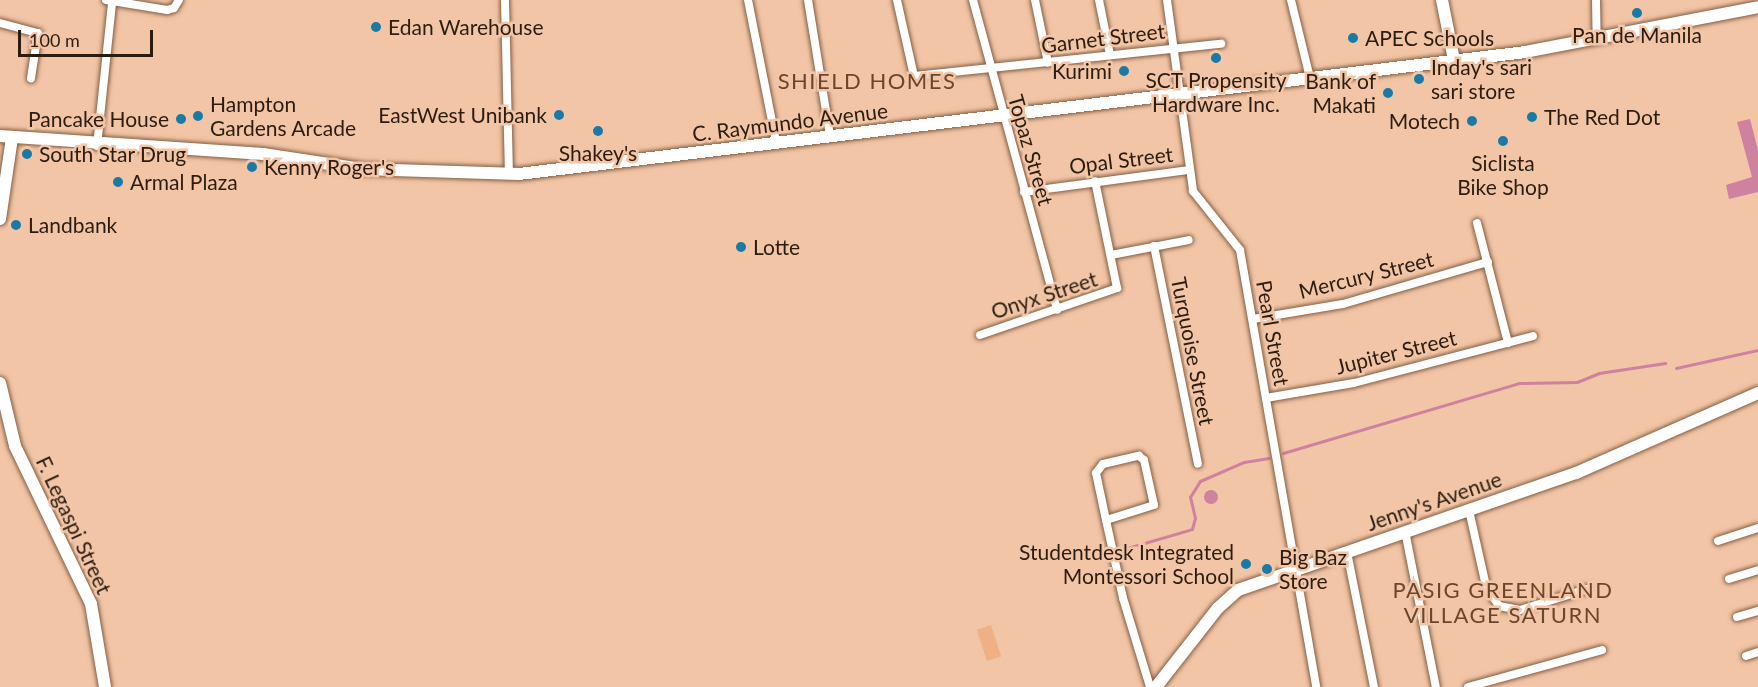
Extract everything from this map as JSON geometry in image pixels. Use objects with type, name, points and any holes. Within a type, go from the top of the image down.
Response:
[{"type":"main road","points":[[1442,0],[1454,60]]},
{"type":"main road","name":"C. Raymundo Avenue","points":[[6,137],[97,146],[252,153],[362,169],[509,173],[1454,60],[1597,39],[1758,7]]},
{"type":"main road","points":[[0,219],[6,137]]},
{"type":"main road","name":"F. Legaspi Street","points":[[0,383],[15,446],[91,604],[105,687]]},
{"type":"main road","name":"Jenny's Avenue","points":[[1156,687],[1218,608],[1238,590],[1576,473],[1758,393]]},
{"type":"street","points":[[505,0],[509,173]]},
{"type":"street","points":[[748,0],[776,142]]},
{"type":"street","points":[[808,0],[830,136]]},
{"type":"street","name":"Garnet Street","points":[[897,0],[914,76],[1221,44]]},
{"type":"street","name":"Topaz Street","points":[[973,0],[1001,115],[1057,310]]},
{"type":"street","points":[[1035,0],[1048,63]]},
{"type":"street","points":[[1099,0],[1110,55]]},
{"type":"street","name":"Pearl Street","points":[[1167,0],[1188,170],[1196,198],[1239,248],[1316,687]]},
{"type":"street","points":[[1291,0],[1310,78]]},
{"type":"street","points":[[1596,0],[1597,39]]},
{"type":"street","points":[[97,146],[109,2],[167,10],[178,3]]},
{"type":"street","points":[[0,22],[38,33],[31,78]]},
{"type":"street","name":"Opal Street","points":[[1023,192],[1188,170]]},
{"type":"street","name":"Onyx Street","points":[[980,335],[1114,291],[1118,283],[1095,181]]},
{"type":"street","points":[[1477,223],[1508,343]]},
{"type":"street","points":[[1112,255],[1189,240]]},
{"type":"street","name":"Turquoise Street","points":[[1154,246],[1198,464]]},
{"type":"street","name":"Mercury Street","points":[[1253,319],[1343,304],[1488,262]]},
{"type":"street","name":"Jupiter Street","points":[[1266,398],[1354,383],[1533,336]]},
{"type":"street","points":[[1106,520],[1154,505],[1144,460],[1140,456],[1103,464],[1096,473],[1106,520],[1123,598],[1150,687]]},
{"type":"street","points":[[1469,510],[1486,586],[1499,606],[1520,610],[1587,589]]},
{"type":"street","points":[[1718,541],[1758,528]]},
{"type":"street","points":[[1405,531],[1436,687]]},
{"type":"street","points":[[1347,552],[1374,687]]},
{"type":"street","points":[[1729,579],[1758,570]]},
{"type":"street","points":[[1737,617],[1758,611]]},
{"type":"street","points":[[1468,687],[1602,650]]},
{"type":"street","points":[[1746,656],[1758,652]]},
{"type":"shaded area","points":[[1750,119],[1758,150],[1758,192],[1729,199],[1726,185],[1752,177],[1737,122]]},
{"type":"shaded area","points":[[1208,490],[1214,490],[1218,497],[1214,504],[1208,504],[1204,500],[1204,494]]},
{"type":"shaded area","points":[[991,625],[1001,656],[987,661],[977,630]]},
{"type":"waterway","points":[[1676,368],[1758,350]]},
{"type":"waterway","points":[[1283,453],[1519,383],[1577,382],[1599,373],[1665,363]]},
{"type":"waterway","points":[[1117,551],[1192,529],[1195,518],[1190,497],[1200,481],[1244,462],[1269,458]]},
{"type":"place","name":"Pan de Manila","points":[[1637,13]]},
{"type":"place","name":"Edan Warehouse","points":[[376,27]]},
{"type":"place","name":"APEC Schools","points":[[1353,38]]},
{"type":"place","name":"SCT Propensity Hardware Inc.","points":[[1216,58]]},
{"type":"place","name":"Kurimi","points":[[1124,71]]},
{"type":"place","name":"Inday's sari sari store","points":[[1419,79]]},
{"type":"place","name":"Bank of Makati","points":[[1388,93]]},
{"type":"place","name":"EastWest Unibank","points":[[559,115]]},
{"type":"place","name":"Hampton Gardens Arcade","points":[[198,116]]},
{"type":"place","name":"The Red Dot","points":[[1532,117]]},
{"type":"place","name":"Pancake House","points":[[181,119]]},
{"type":"place","name":"Motech","points":[[1472,121]]},
{"type":"place","name":"Shakey's","points":[[598,131]]},
{"type":"place","name":"Siclista Bike Shop","points":[[1503,141]]},
{"type":"place","name":"South Star Drug","points":[[27,154]]},
{"type":"place","name":"Kenny Roger's","points":[[252,167]]},
{"type":"place","name":"Armal Plaza","points":[[118,182]]},
{"type":"place","name":"Landbank","points":[[16,225]]},
{"type":"place","name":"Lotte","points":[[741,247]]},
{"type":"place","name":"Studentdesk Integrated Montessori School","points":[[1246,564]]},
{"type":"place","name":"Big Baz Store","points":[[1267,569]]},
{"type":"district","name":"SHIELD HOMES","points":[[867,81]]},
{"type":"district","name":"PASIG GREENLAND VILLAGE SATURN","points":[[1503,602]]}]
